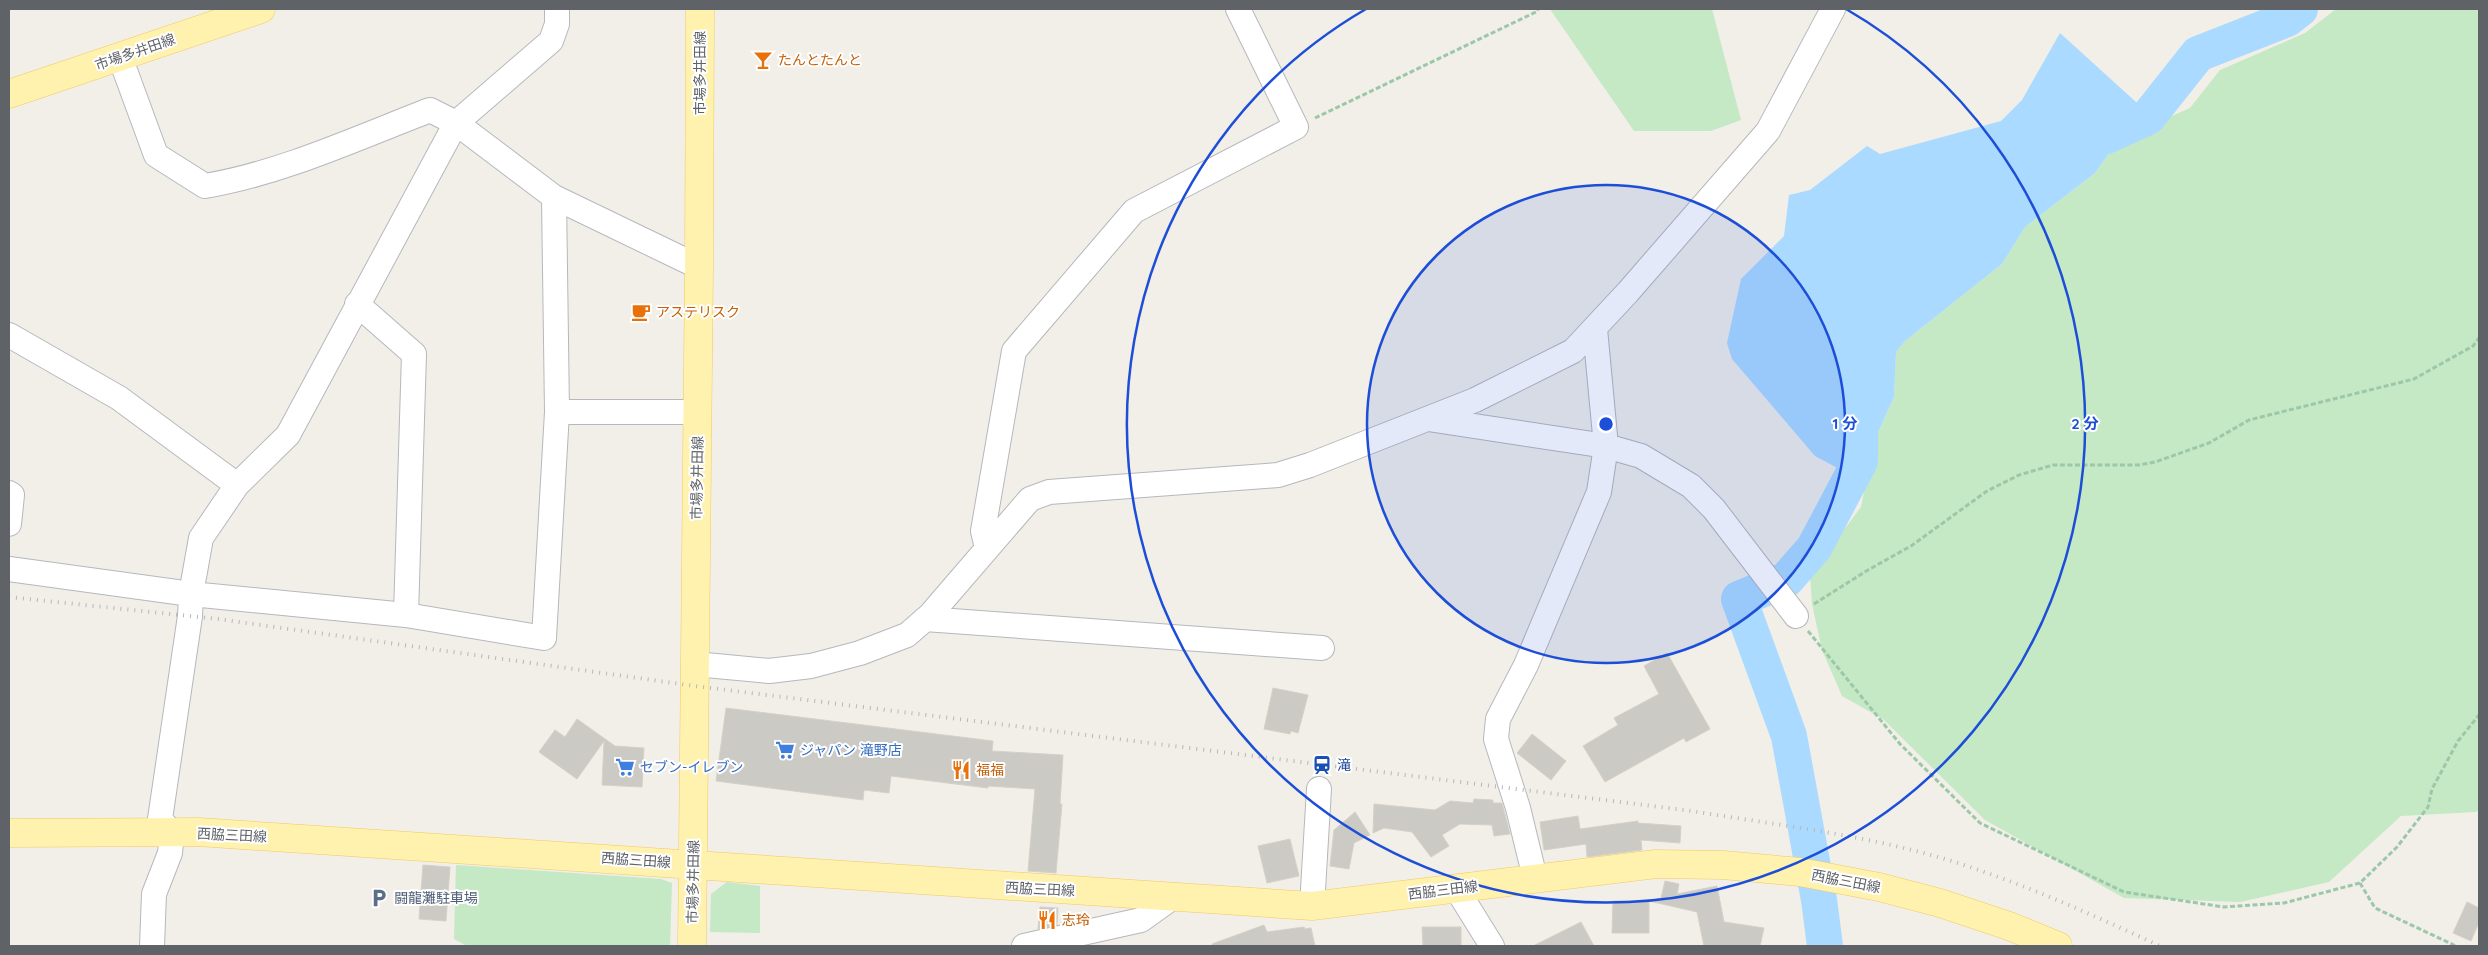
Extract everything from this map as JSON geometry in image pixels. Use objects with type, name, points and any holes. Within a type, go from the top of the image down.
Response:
[{"type":"main road","name":"市場多井田線","points":[[9,94],[261,9]]},
{"type":"main road","name":"市場多井田線","points":[[692,946],[700,9]]},
{"type":"main road","name":"西脇三田線","points":[[9,833],[198,832],[1312,906],[1656,864],[1723,865],[1813,874],[1879,887],[1940,903],[2009,926],[2058,946]]},
{"type":"street","points":[[152,946],[154,894],[170,853],[172,833],[160,820],[191,594],[202,538],[237,485],[288,435],[456,123],[551,40],[557,24],[557,9]]},
{"type":"street","points":[[987,548],[983,531],[1014,350],[1134,211],[1296,127],[1238,9]]},
{"type":"street","points":[[695,664],[769,671],[811,666],[860,653],[908,634],[925,620],[1030,499],[1050,492],[1278,474],[1310,465],[1475,400],[1573,351],[1595,329],[1768,131],[1833,9]]},
{"type":"street","points":[[120,57],[156,155],[204,186],[233,181],[303,158],[430,110],[456,123],[554,197],[699,266]]},
{"type":"street","points":[[9,569],[191,594],[406,616],[544,638],[557,412],[554,197]]},
{"type":"street","points":[[357,304],[414,354],[406,616]]},
{"type":"street","points":[[1535,878],[1518,808],[1496,740],[1498,719],[1526,665],[1599,492],[1606,446],[1595,329]]},
{"type":"street","points":[[9,335],[119,398],[237,485]]},
{"type":"street","points":[[557,412],[698,412]]},
{"type":"street","points":[[1427,419],[1606,446],[1641,456],[1691,486],[1714,509],[1796,616]]},
{"type":"street","points":[[9,493],[12,496],[9,524]]},
{"type":"street","points":[[925,620],[1322,648]]},
{"type":"street","points":[[1312,906],[1319,788]]},
{"type":"street","points":[[1456,888],[1492,946]]},
{"type":"street","points":[[1024,946],[1141,920],[1173,897]]},
{"type":"path","points":[[1296,127],[1538,11],[1538,9]]},
{"type":"path","points":[[2479,338],[2474,346],[2414,379],[2249,420],[2209,443],[2155,462],[2139,466],[2053,465],[2019,475],[1987,491],[1912,546],[1868,570],[1796,616],[1900,744],[1980,823],[2124,892],[2224,907],[2284,903],[2360,883],[2397,847],[2428,807],[2432,789],[2458,741],[2479,715]]},
{"type":"path","points":[[2360,883],[2375,908],[2456,946]]},
{"type":"green space","points":[[1550,9],[1712,9],[1741,120],[1711,131],[1634,131]]},
{"type":"green space","points":[[2336,9],[2479,9],[2479,810],[2476,812],[2401,816],[2329,882],[2240,902],[2124,898],[1985,820],[1883,719],[1842,696],[1822,650],[1812,604],[1810,575],[1861,507],[1875,439],[1894,397],[1896,352],[1905,341],[2002,264],[2025,227],[2095,173],[2112,149],[2158,122],[2190,108],[2220,70],[2305,33]]},
{"type":"green space","points":[[456,865],[661,879],[672,883],[670,946],[467,946],[454,939]]},
{"type":"green space","points":[[727,882],[760,886],[760,933],[710,932],[711,894]]},
{"type":"water","points":[[2060,33],[2158,122],[2112,149],[2095,173],[2025,227],[2002,264],[1905,341],[1896,352],[1894,397],[1875,439],[1866,480],[1846,466],[1843,471],[1815,456],[1732,359],[1727,343],[1741,279],[1784,236],[1789,195],[1810,190],[1867,146],[1880,154],[2001,121],[2022,100]]},
{"type":"building","points":[[1667,653],[1710,729],[1686,742],[1684,738],[1605,782],[1583,746],[1618,725],[1614,718],[1659,694],[1644,666]]},
{"type":"building","points":[[1273,688],[1308,695],[1298,733],[1291,731],[1290,734],[1264,729]]},
{"type":"building","points":[[726,708],[993,741],[992,751],[1063,755],[1060,804],[1062,804],[1056,873],[1028,871],[1035,789],[988,786],[988,788],[891,776],[889,793],[864,790],[863,800],[716,781]]},
{"type":"building","points":[[577,719],[615,746],[644,748],[642,787],[602,785],[604,741],[577,779],[539,752],[555,730],[565,737]]},
{"type":"building","points":[[1532,734],[1566,761],[1551,780],[1517,753]]},
{"type":"building","points":[[1474,799],[1493,800],[1493,803],[1502,803],[1510,834],[1494,836],[1492,825],[1460,824],[1442,835],[1449,846],[1431,857],[1412,832],[1384,828],[1373,833],[1374,804],[1435,810],[1450,801],[1473,803]]},
{"type":"building","points":[[1355,812],[1370,835],[1354,843],[1349,869],[1330,866],[1334,830]]},
{"type":"building","points":[[1578,816],[1580,829],[1638,821],[1638,823],[1681,826],[1680,843],[1641,840],[1642,850],[1587,857],[1586,844],[1544,850],[1540,822]]},
{"type":"building","points":[[1290,839],[1299,876],[1267,883],[1258,846]]},
{"type":"building","points":[[423,865],[450,867],[446,921],[419,919]]},
{"type":"building","points":[[1665,881],[1679,884],[1677,894],[1717,886],[1724,922],[1764,928],[1760,946],[1704,946],[1697,912],[1649,901],[1649,933],[1612,933],[1613,901],[1648,901],[1661,898]]},
{"type":"building","points":[[2467,902],[2479,908],[2479,922],[2471,941],[2453,933]]},
{"type":"building","points":[[1040,907],[1058,908],[1057,925],[1038,929]]},
{"type":"building","points":[[1581,922],[1594,946],[1533,946]]},
{"type":"building","points":[[1264,925],[1267,932],[1304,927],[1305,929],[1311,928],[1315,946],[1212,946],[1212,944]]},
{"type":"building","points":[[1422,927],[1461,927],[1461,946],[1423,946]]},
{"type":"waterway","points":[[2106,136],[2148,117],[2198,54],[2287,19],[2300,9]]},
{"type":"waterway","points":[[1780,582],[1786,580],[1814,548],[1860,461],[1860,424]]},
{"type":"waterway","points":[[1768,587],[1739,599],[1789,736],[1819,900],[1825,946]]},
{"type":"railway","points":[[9,597],[218,619],[695,686],[1692,811],[1795,827],[1897,846],[1964,865],[2038,892],[2160,946]]},
{"type":"place","name":"たんとたんと","points":[[763,60]]},
{"type":"place","name":"アステリスク","points":[[641,312]]},
{"type":"place","name":"ジャパン 滝野店","points":[[785,750]]},
{"type":"place","name":"滝","points":[[1322,765]]},
{"type":"place","name":"セブン-イレブン","points":[[625,767]]},
{"type":"place","name":"福福","points":[[961,770]]},
{"type":"place","name":"闘龍灘駐車場","points":[[379,898]]},
{"type":"place","name":"志玲","points":[[1047,920]]}]
